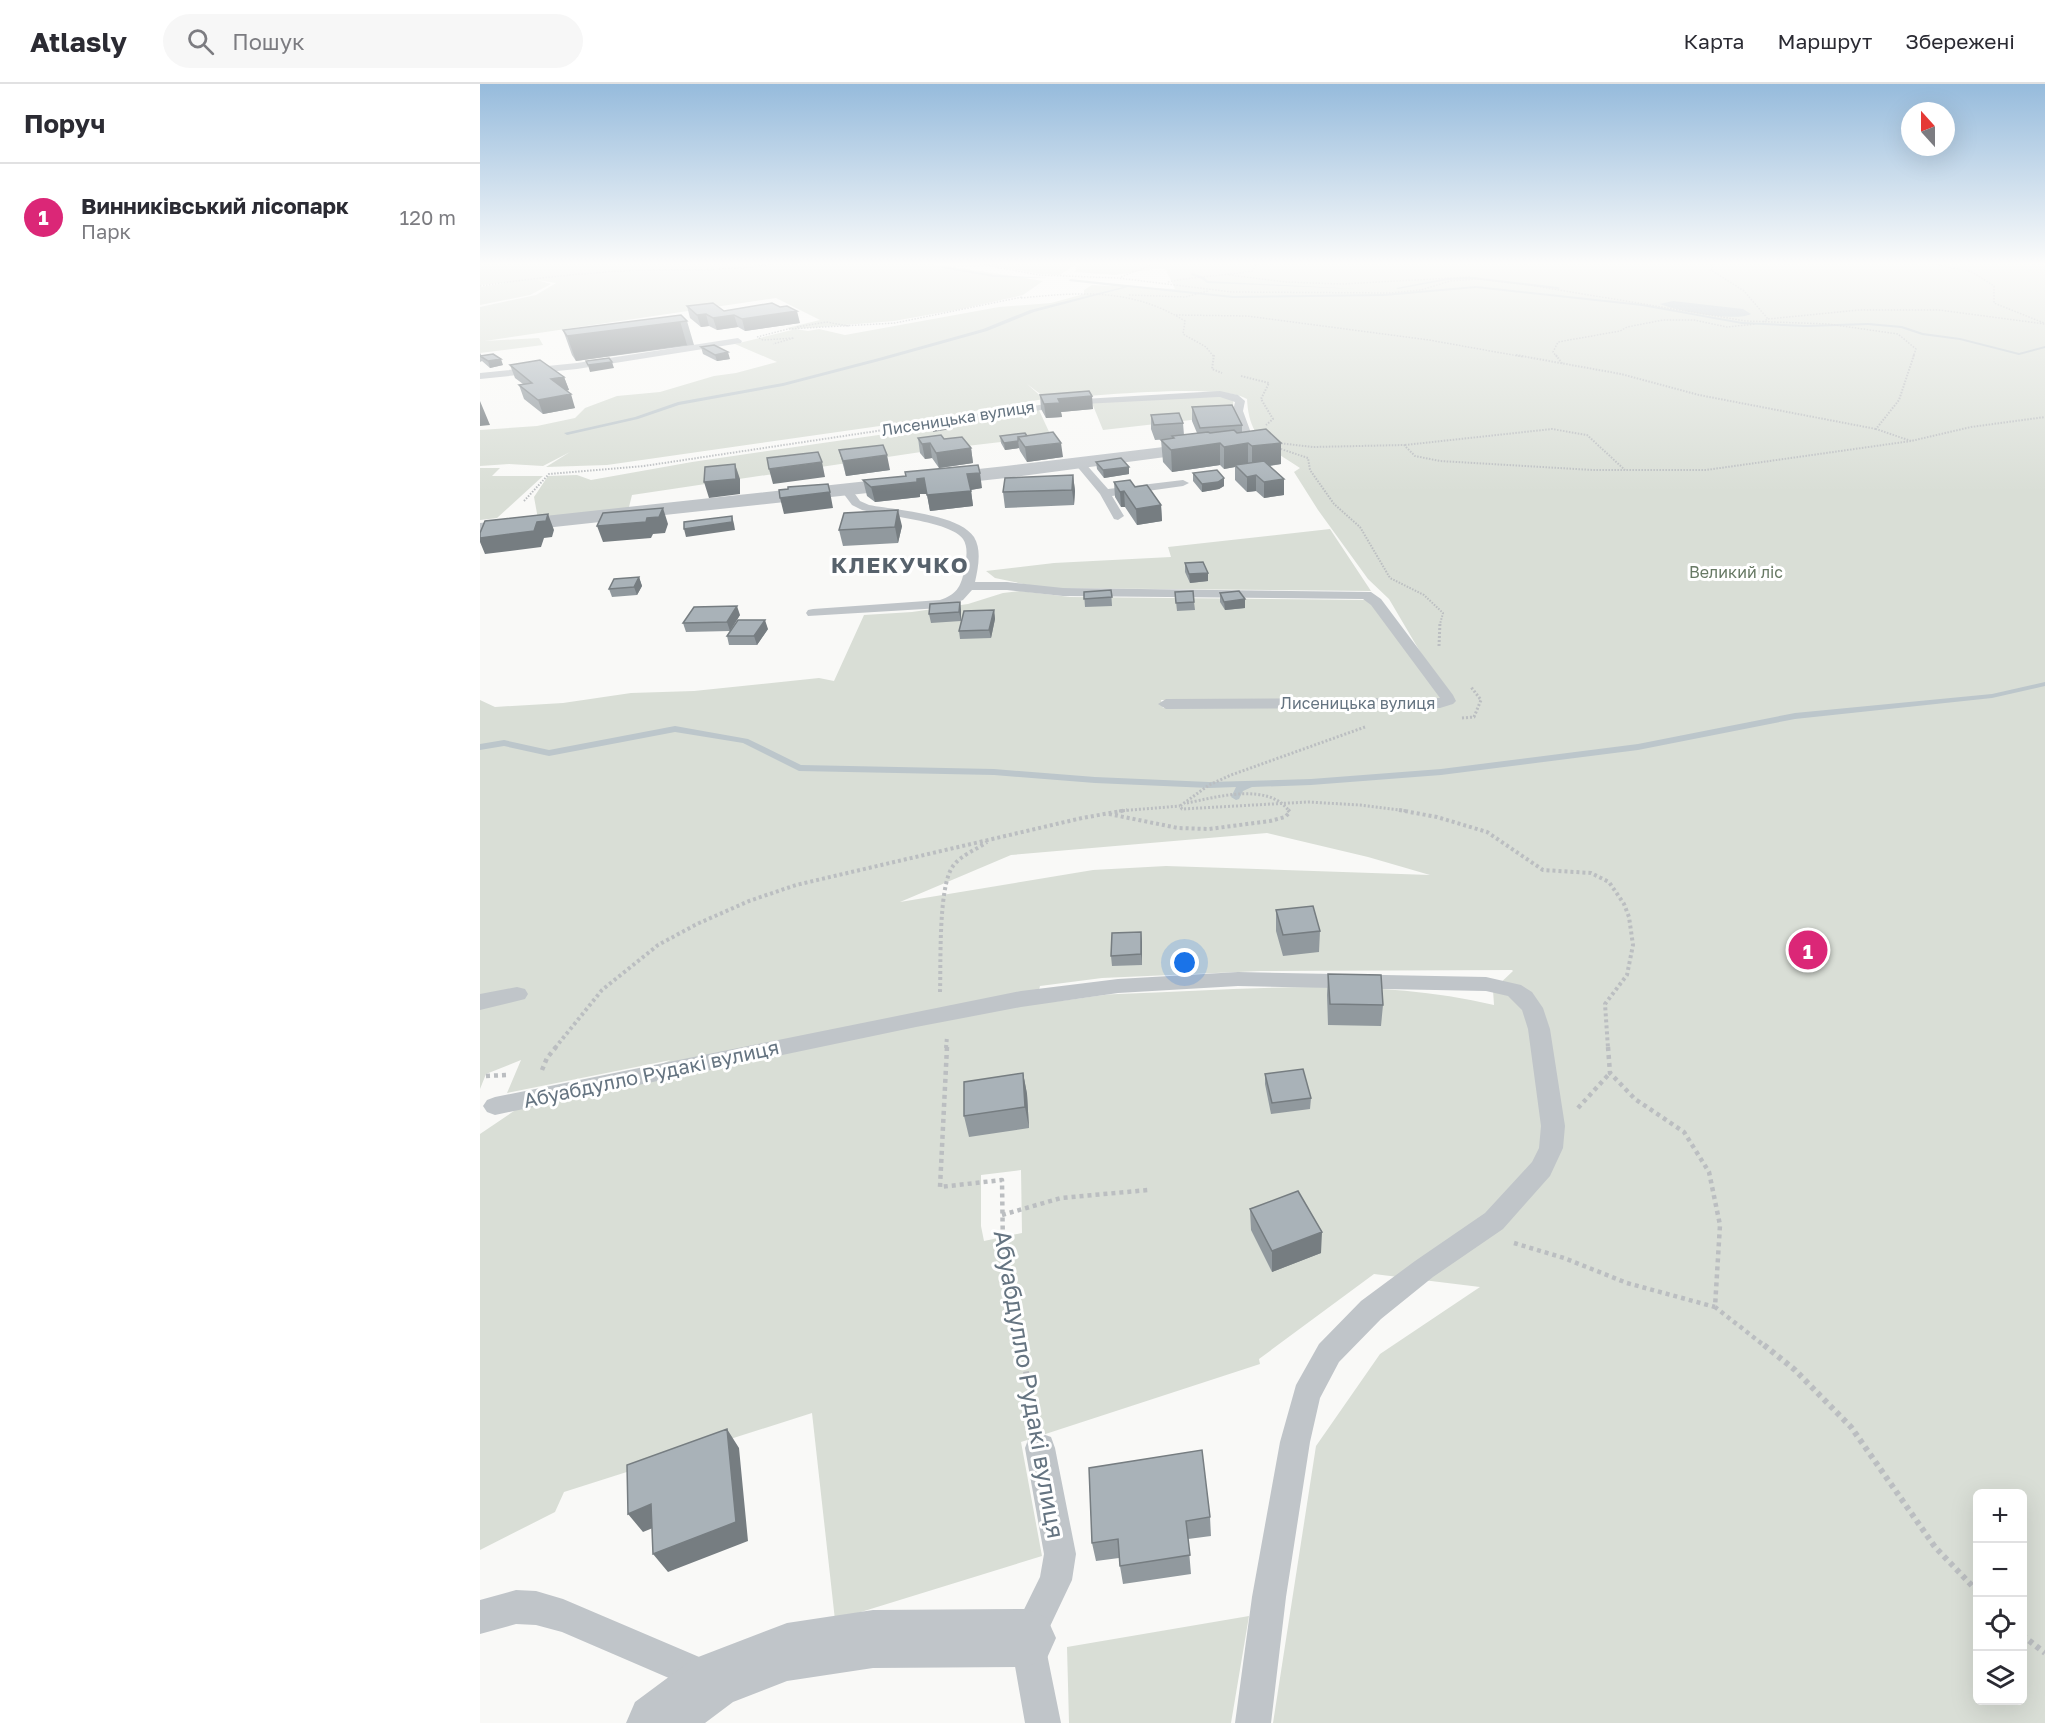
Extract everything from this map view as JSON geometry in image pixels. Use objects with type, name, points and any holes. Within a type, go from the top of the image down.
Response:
[{"type":"street","points":[[480,529],[1080,464],[1187,448],[1250,444]]},
{"type":"street","points":[[656,1723],[714,1680],[788,1652],[873,1639],[1027,1638]]},
{"type":"lane","points":[[480,376],[577,366],[738,341]]},
{"type":"lane","name":"Лисеницька вулиця","points":[[918,425],[1062,403],[1125,398],[1224,395],[1240,401],[1238,411],[1250,444]]},
{"type":"lane","points":[[1080,464],[1105,493],[1118,516]]},
{"type":"lane","points":[[1105,493],[1184,483]]},
{"type":"lane","points":[[813,613],[941,604],[960,596],[968,586],[973,554],[969,539],[963,532],[940,523],[866,508],[856,503],[846,489]]},
{"type":"lane","name":"Лисеницька вулиця","points":[[968,586],[1007,586],[1063,592],[1366,595],[1376,602],[1448,698],[1448,701],[1440,703],[1166,704]]},
{"type":"lane","name":"Абуабдулло Рудакі вулиця","points":[[495,1106],[945,1013],[1021,999],[1118,986],[1238,979],[1486,984],[1503,986],[1524,997],[1532,1008],[1539,1029],[1553,1126],[1551,1148],[1541,1169],[1494,1221],[1371,1310],[1329,1353],[1306,1395],[1269,1597],[1252,1723]]},
{"type":"lane","points":[[480,1002],[517,994]]},
{"type":"lane","name":"Абуабдулло Рудакі вулиця","points":[[1027,1638],[1056,1580],[1060,1554],[1040,1448]]},
{"type":"lane","points":[[480,1617],[516,1607],[536,1608],[563,1616],[714,1680]]},
{"type":"lane","points":[[1027,1638],[1043,1723]]},
{"type":"path","points":[[773,344],[789,339]]},
{"type":"path","points":[[1194,339],[1208,347],[1214,360],[1212,369],[1221,373]]},
{"type":"path","points":[[1419,339],[1621,374],[1699,395],[1876,429],[1911,441]]},
{"type":"path","points":[[1563,365],[1552,352],[1558,342],[1572,339]]},
{"type":"path","points":[[1876,429],[1899,400],[1916,349],[1905,339]]},
{"type":"path","points":[[1233,375],[1269,383],[1260,397],[1273,418],[1250,444]]},
{"type":"path","points":[[1404,445],[1415,456],[1440,461],[1625,470],[1706,470],[1911,441],[1971,427],[2045,417]]},
{"type":"path","name":"Лисеницька вулиця","points":[[549,474],[644,466],[918,425]]},
{"type":"path","points":[[1440,649],[1439,627],[1443,613],[1424,595],[1390,578],[1360,528],[1334,504],[1310,470],[1308,458],[1280,450],[1270,443],[1313,447],[1404,445],[1552,429],[1587,435],[1625,470]]},
{"type":"path","points":[[1450,719],[1474,717],[1481,700],[1467,683]]},
{"type":"path","points":[[1186,804],[1209,784],[1324,740],[1374,724]]},
{"type":"path","points":[[552,1093],[540,1078],[547,1058],[602,990],[658,945],[697,924],[749,901],[796,885],[990,840],[1106,814],[1137,808],[1180,806],[1236,794],[1255,795],[1282,802],[1290,812],[1285,817],[1209,830],[1178,828],[1106,814]]},
{"type":"path","points":[[1180,806],[1182,809],[1189,809],[1282,802],[1331,802],[1406,809],[1490,833],[1505,842],[1529,863],[1544,870],[1596,874],[1608,881],[1628,908],[1633,925],[1629,972],[1605,1004],[1610,1073],[1635,1099],[1684,1132],[1709,1172],[1720,1225],[1715,1307]]},
{"type":"path","points":[[945,1013],[944,908],[950,870],[960,859],[990,840]]},
{"type":"path","name":"Абуабдулло Рудакі вулиця","points":[[945,1013],[940,1187],[1002,1180],[1003,1252],[1040,1448]]},
{"type":"path","points":[[1553,1126],[1578,1107],[1610,1073]]},
{"type":"path","points":[[1002,1215],[1061,1198],[1148,1190]]},
{"type":"path","points":[[1465,1240],[1513,1243],[1564,1258],[1627,1283],[1715,1307],[1795,1370],[1851,1427],[1935,1547],[1973,1588]]},
{"type":"path","points":[[2027,1639],[2045,1653]]},
{"type":"green space","name":"Великий ліс","points":[[480,339],[540,339],[543,345],[480,353]]},
{"type":"green space","name":"Великий ліс","points":[[753,339],[2045,339],[2045,1723],[1273,1723],[1316,1446],[1380,1354],[1480,1287],[1374,1274],[1259,1359],[1260,1364],[1021,1442],[1042,1556],[835,1620],[812,1413],[564,1492],[555,1512],[480,1550],[480,1134],[517,1109],[600,1090],[671,1060],[507,1093],[521,1060],[486,1074],[480,1089],[480,700],[495,707],[563,703],[631,693],[694,691],[819,678],[834,681],[864,615],[912,612],[968,604],[1003,593],[1020,591],[1070,597],[1368,600],[1442,698],[1440,700],[1161,700],[1163,708],[1450,705],[1453,697],[1422,655],[1389,599],[1368,579],[1318,510],[1294,472],[1300,468],[1263,441],[1252,424],[1247,399],[1232,394],[1182,391],[1047,399],[1027,384],[1044,399],[929,419],[607,465],[546,467],[570,452],[543,466],[509,464],[480,466],[480,430],[537,426],[575,418],[585,408],[617,396],[660,392],[714,376],[736,373],[777,362],[735,344]],"holes":[[[1267,833],[1368,857],[1430,875],[1166,866],[1093,870],[900,902],[1011,855]],[[1512,970],[1493,990],[1494,1005],[1401,990],[1306,987],[1118,994],[1036,1002],[1040,986],[1102,978],[1261,971]],[[1021,1170],[1022,1233],[984,1241],[981,1226],[981,1175]]]},
{"type":"green space","points":[[1224,397],[1233,400],[1234,419],[1191,420],[1103,430],[1092,403],[1141,398]]},
{"type":"green space","points":[[1038,408],[1051,436],[941,449],[632,495],[628,511],[538,519],[534,497],[548,476],[577,475],[591,480],[692,462],[927,428]]},
{"type":"green space","points":[[480,468],[500,468],[492,476],[543,476],[497,518],[480,520]]},
{"type":"green space","points":[[1330,529],[1371,591],[1043,588],[995,578],[986,571],[1054,563],[1171,557],[1168,547]]},
{"type":"green space","points":[[1249,1616],[1231,1723],[1069,1723],[1067,1647]]},
{"type":"building","points":[[714,345],[728,352],[715,355],[701,347]]},
{"type":"building","points":[[493,354],[501,359],[488,361],[480,356]]},
{"type":"building","points":[[609,358],[612,362],[588,365],[586,361]]},
{"type":"building","points":[[540,360],[564,377],[551,379],[571,394],[538,400],[519,385],[532,383],[510,365]]},
{"type":"building","points":[[1089,391],[1092,396],[1058,399],[1060,403],[1044,404],[1040,395]]},
{"type":"building","points":[[1232,405],[1242,425],[1200,428],[1192,407]]},
{"type":"building","points":[[1179,413],[1183,423],[1154,425],[1151,415]]},
{"type":"building","points":[[948,419],[950,422],[932,424],[930,421]]},
{"type":"building","points":[[1266,429],[1281,443],[1252,446],[1248,443],[1224,447],[1220,443],[1171,450],[1161,440],[1174,438],[1172,436],[1208,432],[1234,430],[1237,433]]},
{"type":"building","points":[[1053,432],[1061,443],[1025,447],[1018,437]]},
{"type":"building","points":[[1025,433],[1027,436],[1018,437],[1018,441],[1004,443],[1000,436]]},
{"type":"building","points":[[941,435],[944,439],[962,437],[971,448],[936,453],[930,443],[922,444],[918,438]]},
{"type":"building","points":[[883,445],[887,455],[843,461],[839,450]]},
{"type":"building","points":[[818,452],[822,462],[769,469],[767,458]]},
{"type":"building","points":[[1121,458],[1129,467],[1103,470],[1096,462]]},
{"type":"building","points":[[1264,461],[1284,479],[1264,482],[1256,475],[1247,477],[1235,465]]},
{"type":"building","points":[[735,464],[736,479],[704,482],[705,467]]},
{"type":"building","points":[[978,465],[980,473],[967,474],[971,491],[927,495],[924,478],[917,479],[917,482],[871,487],[863,480],[906,476],[905,472]]},
{"type":"building","points":[[1217,470],[1224,478],[1218,482],[1202,484],[1193,473]]},
{"type":"building","points":[[1073,475],[1072,490],[1003,492],[1005,478]]},
{"type":"building","points":[[1130,480],[1135,487],[1147,485],[1161,505],[1136,509],[1124,491],[1120,492],[1114,482]]},
{"type":"building","points":[[828,484],[830,492],[780,498],[779,490],[788,489],[788,487]]},
{"type":"building","points":[[663,508],[659,517],[647,518],[646,522],[597,526],[603,513]]},
{"type":"building","points":[[898,510],[895,527],[839,530],[844,513]]},
{"type":"building","points":[[548,514],[546,521],[537,522],[534,531],[480,538],[485,521]]},
{"type":"building","points":[[732,516],[732,522],[684,529],[684,522]]},
{"type":"building","points":[[1203,562],[1208,573],[1189,574],[1185,563]]},
{"type":"building","points":[[639,577],[634,587],[609,589],[614,579]]},
{"type":"building","points":[[1111,590],[1112,597],[1084,599],[1084,592]]},
{"type":"building","points":[[1193,591],[1194,602],[1176,603],[1175,592]]},
{"type":"building","points":[[1239,591],[1245,599],[1224,602],[1220,593]]},
{"type":"building","points":[[960,602],[959,612],[929,614],[930,604]]},
{"type":"building","points":[[737,606],[727,622],[683,623],[694,607]]},
{"type":"building","points":[[994,610],[989,630],[959,631],[964,611]]},
{"type":"building","points":[[738,620],[765,620],[754,636],[727,636]]},
{"type":"building","points":[[1313,906],[1320,931],[1283,935],[1276,910]]},
{"type":"building","points":[[1141,932],[1141,954],[1111,956],[1112,933]]},
{"type":"building","points":[[1328,974],[1381,975],[1383,1005],[1330,1004]]},
{"type":"building","points":[[1303,1069],[1311,1098],[1272,1103],[1265,1074]]},
{"type":"building","points":[[1023,1073],[1025,1107],[964,1116],[964,1082]]},
{"type":"building","points":[[1298,1191],[1322,1232],[1272,1251],[1250,1209]]},
{"type":"building","points":[[727,1429],[736,1522],[653,1554],[651,1504],[628,1514],[627,1465]]},
{"type":"building","points":[[1202,1450],[1210,1517],[1186,1521],[1190,1555],[1120,1566],[1118,1539],[1092,1543],[1089,1468]]},
{"type":"waterway","points":[[567,433],[636,418],[678,404],[783,384],[951,339]]},
{"type":"waterway","points":[[1962,339],[2019,354],[2045,347]]},
{"type":"waterway","points":[[480,747],[504,743],[549,753],[675,729],[745,741],[799,768],[994,772],[1095,780],[1209,785],[1311,782],[1441,772],[1638,747],[1795,716],[1992,696],[2045,684]]},
{"type":"waterway","points":[[1236,797],[1239,789],[1250,784]]},
{"type":"place","name":"Винниківський лісопарк","points":[[1808,950]]},
{"type":"district","name":"КЛЕКУЧКО","points":[[900,564]]}]
